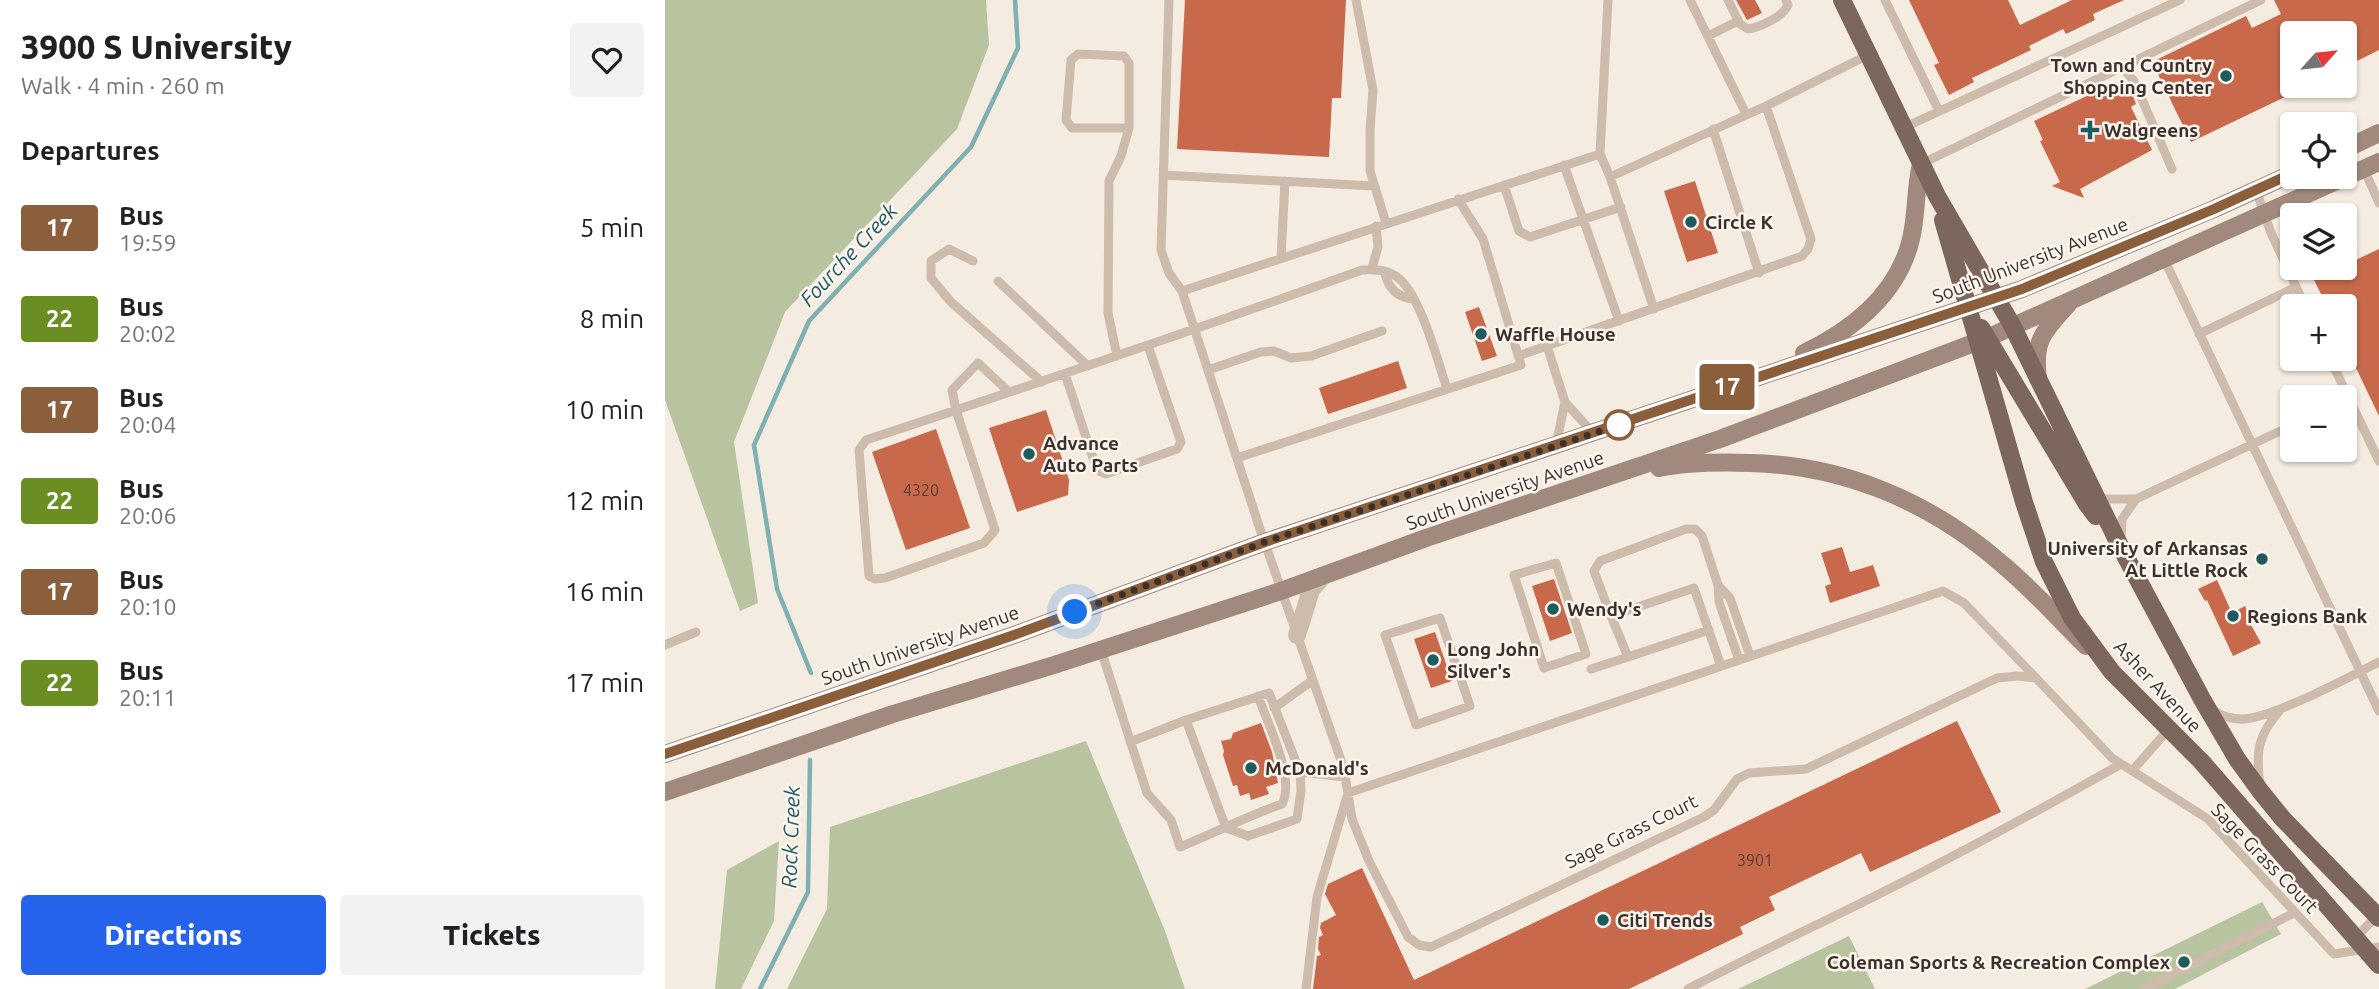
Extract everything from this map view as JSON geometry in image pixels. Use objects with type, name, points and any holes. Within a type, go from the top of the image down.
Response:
[{"type":"main road","points":[[1842,0],[1937,196],[1968,307],[1983,340],[2087,504],[2120,546]]},
{"type":"main road","points":[[2357,143],[2379,133]]},
{"type":"main road","points":[[1756,377],[1829,339],[1865,313],[1890,287],[1905,260],[1911,240],[1921,164]]},
{"type":"main road","name":"South University Avenue","points":[[665,792],[893,714],[1281,591],[1426,538],[1720,439],[1983,340],[2371,166]]},
{"type":"main road","name":"South University Avenue","points":[[665,754],[896,676],[1265,542],[1996,298],[2054,277],[2280,179]]},
{"type":"main road","name":"Asher Avenue","points":[[1937,196],[2012,326],[2120,546],[2237,759],[2283,819],[2378,916]]},
{"type":"main road","points":[[2038,379],[2036,362],[2041,337],[2074,298]]},
{"type":"main road","name":"Asher Avenue","points":[[1983,340],[2024,502],[2045,562],[2072,618],[2112,672],[2201,761],[2366,945],[2379,965]]},
{"type":"main road","points":[[1591,482],[1667,466],[1696,463],[1775,463],[1835,473],[1886,490],[1935,515],[1979,545],[2034,592],[2112,672]]},
{"type":"street","points":[[1297,635],[1311,590],[1323,576]]},
{"type":"lane","name":"Sage Grass Court","points":[[1169,0],[1161,250],[1169,273],[1182,291],[1313,680],[1345,777],[1352,819],[1369,861],[1408,937],[1419,945],[1431,947],[1704,817],[1714,810],[1737,779],[1748,774],[1806,769],[1997,678],[2036,678],[2112,758],[2208,819],[2334,954],[2366,945]]},
{"type":"lane","points":[[1356,0],[1373,89],[1370,171],[1381,225],[1372,268]]},
{"type":"lane","points":[[1608,0],[1600,153],[1621,207],[1654,309]]},
{"type":"lane","points":[[1690,0],[1746,114]]},
{"type":"lane","points":[[1728,0],[1738,21],[1748,29],[1756,28],[1786,11],[1786,0]]},
{"type":"lane","points":[[1885,0],[1939,111]]},
{"type":"lane","points":[[1903,128],[2179,0]]},
{"type":"lane","points":[[1921,164],[2261,0]]},
{"type":"lane","points":[[1708,36],[1738,21]]},
{"type":"lane","points":[[1117,356],[1108,313],[1109,181],[1121,156],[1129,128],[1129,63],[1124,56],[1078,54],[1071,60],[1066,120],[1072,128],[1129,128]]},
{"type":"lane","points":[[1610,177],[1766,106],[1868,55]]},
{"type":"lane","points":[[2122,67],[2134,81],[2172,169]]},
{"type":"lane","points":[[1518,356],[1802,256],[1811,239],[1766,106]]},
{"type":"lane","points":[[1713,129],[1759,273]]},
{"type":"lane","points":[[1182,291],[1600,153]]},
{"type":"lane","points":[[1564,165],[1619,321]]},
{"type":"lane","points":[[2371,166],[2379,204]]},
{"type":"lane","points":[[1163,174],[1374,186]]},
{"type":"lane","points":[[1281,258],[1285,181]]},
{"type":"lane","points":[[1504,185],[1519,231],[1530,237],[1621,207]]},
{"type":"lane","points":[[2256,190],[2299,294]]},
{"type":"lane","points":[[1237,458],[1521,365],[1483,239],[1458,199]]},
{"type":"lane","points":[[972,261],[949,248],[931,261],[931,278],[951,302],[1041,382]]},
{"type":"lane","points":[[2164,259],[2379,711]]},
{"type":"lane","points":[[1009,392],[978,363],[952,390],[956,410],[995,530],[984,543],[885,578],[875,579],[869,576],[859,450],[866,440],[956,410],[1009,392],[1065,374],[1195,330],[1362,270],[1372,268],[1394,274],[1408,288],[1419,309],[1447,390]]},
{"type":"lane","points":[[999,281],[1088,366]]},
{"type":"lane","points":[[2199,334],[2296,287]]},
{"type":"lane","points":[[1208,370],[1261,352],[1274,351],[1291,358],[1311,356],[1382,331]]},
{"type":"lane","points":[[1065,374],[1097,470],[1106,474],[1177,449],[1181,442],[1148,346]]},
{"type":"lane","points":[[1547,346],[1565,402],[1593,433]]},
{"type":"lane","points":[[1556,446],[1565,402]]},
{"type":"lane","points":[[2357,418],[2379,461]]},
{"type":"lane","points":[[2097,499],[2136,499],[2280,431]]},
{"type":"lane","points":[[2120,546],[2122,519],[2136,499]]},
{"type":"lane","points":[[1627,657],[1594,572],[1599,561],[1686,529],[1695,529],[1702,536],[1718,585],[1719,602],[1739,660]]},
{"type":"lane","points":[[1556,563],[1585,654],[1544,668],[1514,575],[1556,563]]},
{"type":"lane","points":[[1718,585],[1730,598],[1750,656]]},
{"type":"lane","points":[[1611,616],[1695,588],[1721,666]]},
{"type":"lane","points":[[1307,989],[1317,897],[1348,793],[1943,591],[1964,603],[2036,678]]},
{"type":"lane","points":[[1440,618],[1470,706],[1416,725],[1385,635],[1440,618]]},
{"type":"lane","points":[[1591,669],[1709,630]]},
{"type":"lane","points":[[665,645],[696,632]]},
{"type":"lane","points":[[1101,650],[1147,793],[1171,820],[1181,847],[1245,817],[1282,804],[1287,784],[1258,696]]},
{"type":"lane","points":[[2202,699],[2217,713],[2233,718],[2252,717],[2283,706],[2379,662]]},
{"type":"lane","points":[[1275,708],[1313,680]]},
{"type":"lane","points":[[1130,742],[1186,720],[1269,693],[1300,772],[1301,791],[1297,818],[1248,836],[1226,828],[1186,720]]},
{"type":"lane","points":[[2261,792],[2256,762],[2258,749],[2267,726],[2283,706]]},
{"type":"lane","points":[[2132,771],[2169,729]]},
{"type":"lane","points":[[1688,989],[1761,950],[1882,893],[2005,829],[2121,764]]},
{"type":"lane","points":[[1300,772],[1345,777]]},
{"type":"lane","points":[[2144,989],[2294,913]]},
{"type":"lane","points":[[2366,945],[2378,916]]},
{"type":"green space","points":[[665,0],[986,0],[989,45],[957,129],[785,312],[734,442],[758,603],[740,611],[665,400]]},
{"type":"green space","points":[[1086,741],[1165,931],[1185,989],[787,989],[827,909],[830,827]]},
{"type":"green space","points":[[779,841],[774,921],[741,989],[715,989],[727,870]]},
{"type":"green space","name":"Coleman Sports & Recreation Complex","points":[[2262,902],[2281,934],[2175,989],[2085,989]]},
{"type":"green space","name":"Coleman Sports & Recreation Complex","points":[[1849,936],[1875,989],[1738,989]]},
{"type":"building","points":[[1185,0],[1346,0],[1341,98],[1332,98],[1329,157],[1177,149]]},
{"type":"building","points":[[1736,0],[1755,0],[1762,13],[1747,20]]},
{"type":"building","points":[[1909,0],[2008,0],[2020,25],[2072,0],[2124,0],[2093,14],[2095,20],[2066,34],[2063,29],[2029,46],[2031,50],[1972,78],[1974,82],[1949,95],[1934,65],[1939,63]]},
{"type":"building","name":"Town and Country Shopping Center","points":[[2274,0],[2379,0],[2379,50],[2357,61],[2357,21],[2280,21],[2280,98],[2283,98],[2191,142],[2152,62],[2246,16],[2252,28],[2281,14]]},
{"type":"building","name":"Walgreens","points":[[2112,84],[2124,88],[2129,86],[2136,104],[2131,107],[2152,150],[2080,189],[2084,198],[2052,186],[2060,182],[2040,141],[2043,140],[2034,121]]},
{"type":"building","name":"Circle K","points":[[1695,181],[1718,253],[1687,262],[1664,191]]},
{"type":"building","points":[[2379,249],[2379,416],[2357,370],[2357,294],[2321,294],[2314,280],[2357,280],[2357,259]]},
{"type":"building","name":"Waffle House","points":[[1479,307],[1497,356],[1482,361],[1465,312]]},
{"type":"building","points":[[1398,361],[1407,388],[1328,414],[1319,388]]},
{"type":"building","name":"Advance Auto Parts","points":[[1046,410],[1069,480],[1068,495],[1017,512],[989,428]]},
{"type":"building","points":[[936,429],[970,528],[906,550],[872,452]]},
{"type":"building","points":[[1842,547],[1850,572],[1873,565],[1880,586],[1830,603],[1825,586],[1831,584],[1821,553]]},
{"type":"building","name":"Wendy's","points":[[1554,579],[1572,633],[1550,641],[1532,586]]},
{"type":"building","name":"Regions Bank","points":[[2217,580],[2232,613],[2245,606],[2261,643],[2233,656],[2207,600],[2205,601],[2198,589]]},
{"type":"building","name":"Long John Silver's","points":[[1435,632],[1452,681],[1431,688],[1414,639]]},
{"type":"building","points":[[1957,721],[2001,812],[1870,872],[1861,853],[1769,897],[1775,910],[1740,927],[1743,934],[1629,989],[1313,989],[1317,956],[1321,955],[1318,949],[1319,937],[1323,935],[1321,923],[1336,915],[1325,894],[1328,884],[1362,868],[1414,980]]},
{"type":"building","name":"McDonald's","points":[[1261,723],[1272,752],[1278,783],[1266,787],[1269,794],[1251,800],[1249,793],[1240,796],[1237,785],[1233,786],[1221,741],[1231,739],[1233,733]]},
{"type":"waterway","name":"Fourche Creek","points":[[811,673],[777,589],[754,445],[809,321],[971,147],[1018,48],[1015,0]]},
{"type":"waterway","name":"Rock Creek","points":[[760,989],[808,892],[810,760]]},
{"type":"bus line","name":"17","points":[[665,754],[1014,635],[1265,542],[2022,289],[2280,179]]},
{"type":"place","name":"Town and Country Shopping Center","points":[[2226,76]]},
{"type":"place","name":"Walgreens","points":[[2090,130]]},
{"type":"place","name":"Circle K","points":[[1691,222]]},
{"type":"place","name":"Waffle House","points":[[1481,334]]},
{"type":"place","name":"Advance Auto Parts","points":[[1029,454]]},
{"type":"place","name":"University of Arkansas At Little Rock","points":[[2262,559]]},
{"type":"place","name":"Wendy's","points":[[1553,609]]},
{"type":"place","name":"Regions Bank","points":[[2233,616]]},
{"type":"place","name":"Long John Silver's","points":[[1433,660]]},
{"type":"place","name":"McDonald's","points":[[1251,768]]},
{"type":"place","name":"Citi Trends","points":[[1603,920]]},
{"type":"place","name":"Coleman Sports & Recreation Complex","points":[[2184,962]]},
{"type":"route","points":[[1075,612],[1265,542],[1619,425]]}]
